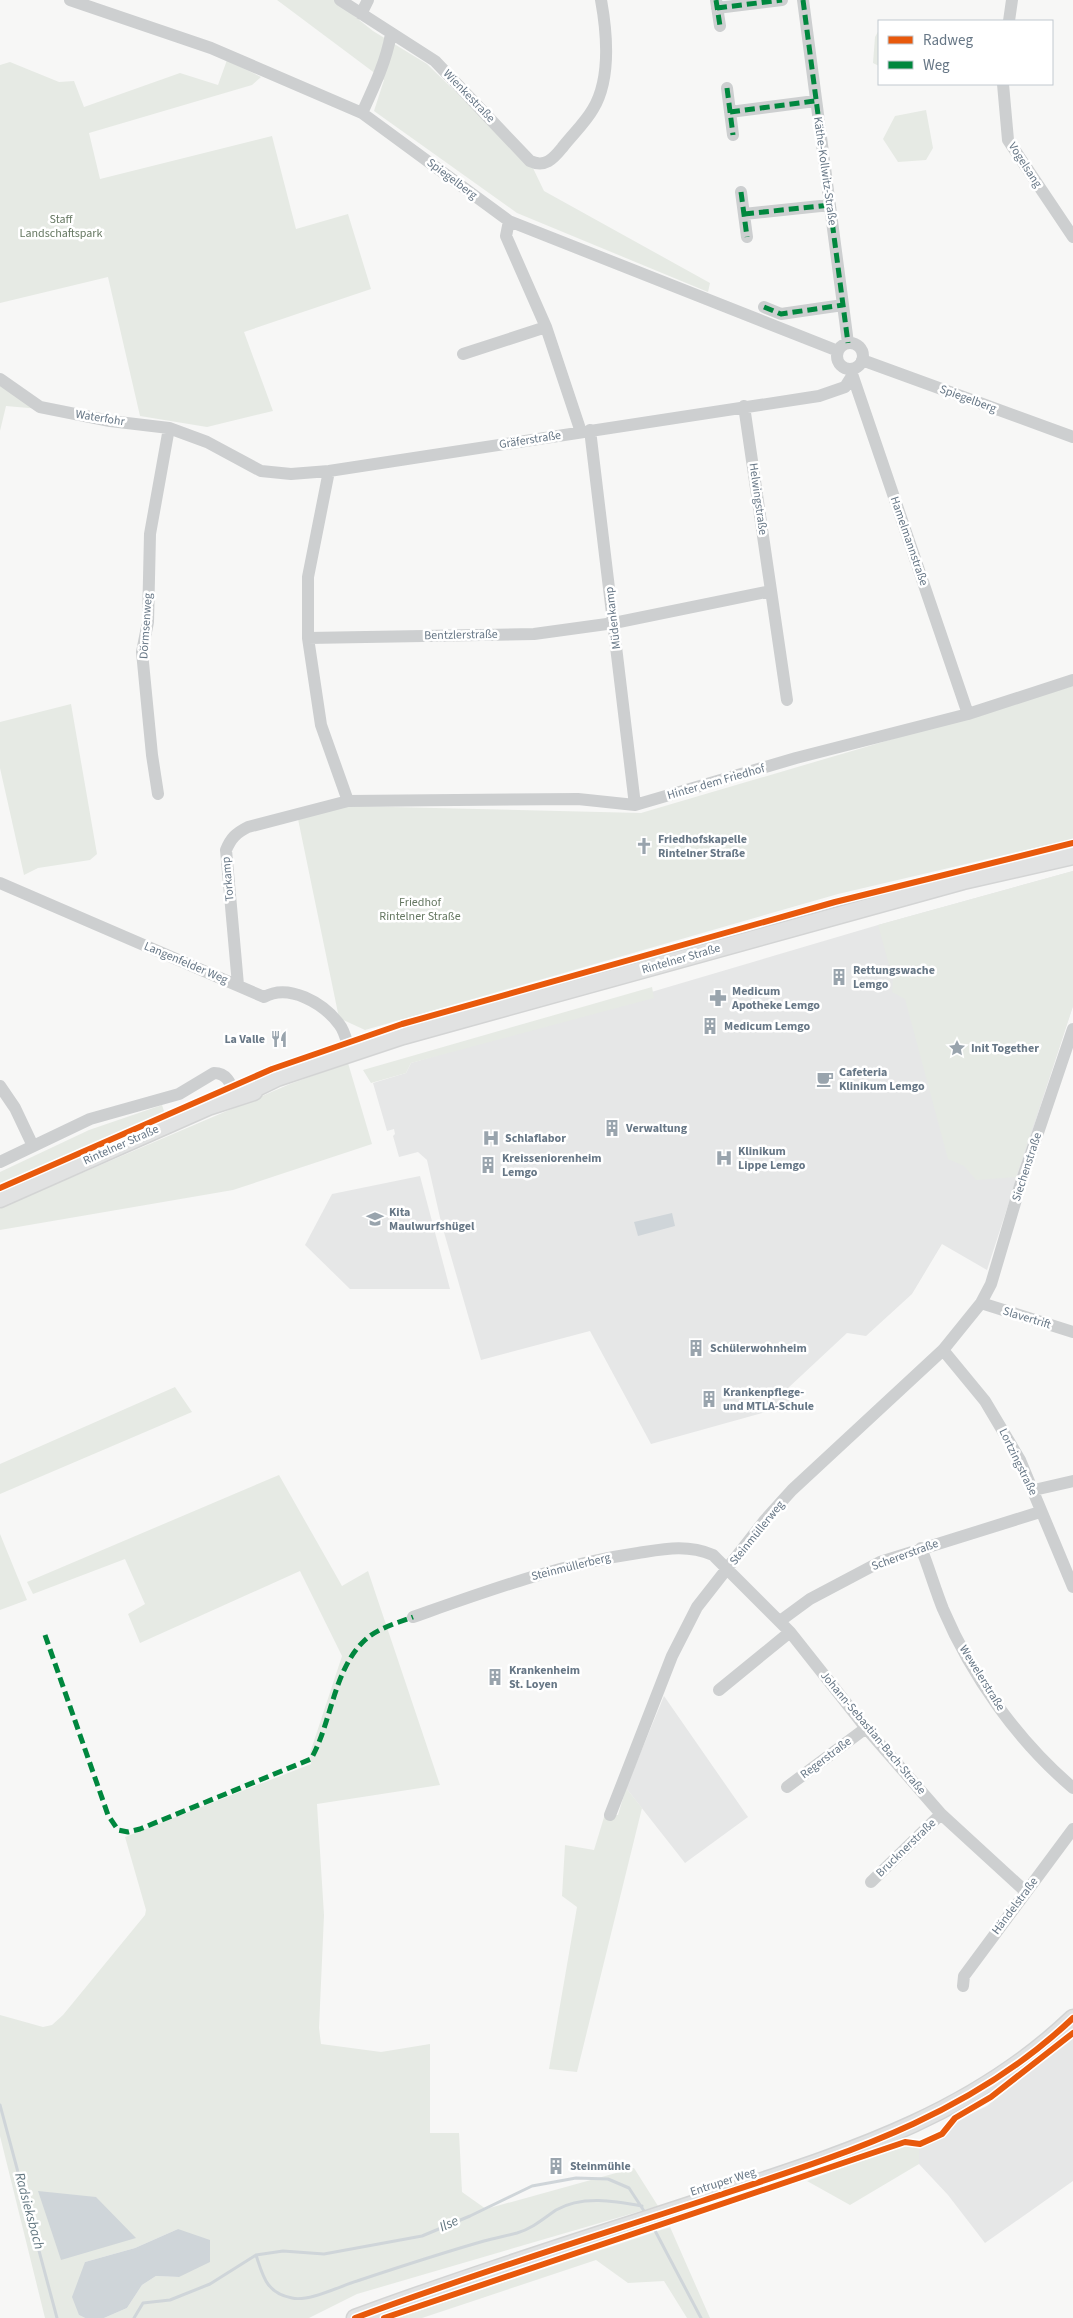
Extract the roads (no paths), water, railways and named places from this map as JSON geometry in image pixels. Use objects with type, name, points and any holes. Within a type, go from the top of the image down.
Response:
[{"type":"main road","name":"Rintelner Straße","points":[[0,1198],[240,1096],[271,1086],[293,1073],[350,1052],[963,881],[1073,856]]},
{"type":"main road","name":"Entruper Weg","points":[[355,2318],[637,2224],[856,2148],[924,2121],[993,2081],[1038,2048],[1073,2018]]},
{"type":"street","name":"Spiegelberg","points":[[70,0],[211,48],[362,113],[509,221],[838,351]]},
{"type":"street","name":"Wienkestraße","points":[[340,0],[435,61],[530,161],[542,164],[555,156],[584,121],[598,97],[605,56],[601,0]]},
{"type":"street","points":[[361,14],[368,0]]},
{"type":"street","points":[[720,26],[717,4],[782,0]]},
{"type":"street","name":"Käthe-Kollwitz-Straße","points":[[803,0],[848,343]]},
{"type":"street","points":[[1010,20],[1012,0]]},
{"type":"street","points":[[362,113],[378,80],[388,51],[391,34]]},
{"type":"street","name":"Vogelsang","points":[[1003,85],[1008,140],[1073,237]]},
{"type":"street","points":[[727,88],[733,135]]},
{"type":"street","points":[[730,112],[815,101]]},
{"type":"street","points":[[741,192],[747,237]]},
{"type":"street","points":[[744,214],[830,205]]},
{"type":"street","name":"Müdenkamp","points":[[509,221],[506,236],[546,328],[586,431],[614,623],[635,805]]},
{"type":"street","points":[[764,307],[781,314],[843,304]]},
{"type":"street","points":[[463,354],[546,328]]},
{"type":"street","points":[[848,343],[859,346],[862,350],[862,360],[851,373],[840,364],[838,351],[840,347],[848,343]]},
{"type":"street","name":"Spiegelberg","points":[[862,360],[1073,438]]},
{"type":"street","name":"Gräferstraße","points":[[207,442],[261,471],[291,474],[329,472],[744,406],[819,396],[845,387],[851,373]]},
{"type":"street","name":"Hamelmannstraße","points":[[851,373],[968,714]]},
{"type":"street","name":"Waterfohr","points":[[0,379],[40,407],[110,421],[169,428],[207,442]]},
{"type":"street","name":"Helwingstraße","points":[[744,406],[787,700]]},
{"type":"street","name":"Dörmsenweg","points":[[158,794],[152,755],[142,652],[148,622],[150,534],[169,428]]},
{"type":"street","points":[[329,472],[308,577],[308,638],[321,725],[348,801]]},
{"type":"street","points":[[614,623],[771,591]]},
{"type":"street","name":"Bentzlerstraße","points":[[308,638],[534,634],[614,623]]},
{"type":"street","name":"Hinter dem Friedhof","points":[[348,801],[578,799],[635,805],[796,758],[968,714],[1073,680]]},
{"type":"street","name":"Torkamp","points":[[238,985],[226,861],[226,850],[230,839],[237,832],[248,828],[348,801]]},
{"type":"street","name":"Langenfelder Weg","points":[[0,883],[264,997],[277,992],[302,996],[318,1004],[340,1025],[350,1052]]},
{"type":"street","name":"Siechenstraße","points":[[981,1303],[991,1284],[1020,1186],[1073,1029]]},
{"type":"street","points":[[0,1162],[90,1119],[186,1091],[214,1073],[219,1073],[226,1077],[240,1096]]},
{"type":"street","points":[[0,1086],[15,1108],[33,1146]]},
{"type":"street","name":"Slavertrift","points":[[981,1303],[1073,1332]]},
{"type":"street","name":"Steinmüllerweg","points":[[610,1814],[672,1656],[697,1607],[765,1520],[792,1490],[943,1350],[981,1303]]},
{"type":"street","name":"Lortzingstraße","points":[[943,1350],[985,1400],[1020,1460],[1034,1490],[1040,1512],[1073,1586]]},
{"type":"street","points":[[1034,1490],[1073,1481]]},
{"type":"street","name":"Schererstraße","points":[[780,1621],[810,1598],[880,1562],[1040,1512]]},
{"type":"street","name":"Steinmüllerberg","points":[[413,1616],[541,1573],[584,1562],[666,1548],[699,1549],[713,1555],[728,1569]]},
{"type":"street","name":"Wewelerstraße","points":[[921,1548],[943,1609],[978,1677],[1005,1716],[1039,1757],[1073,1788]]},
{"type":"street","name":"Johann-Sebastian-Bach-Straße","points":[[728,1569],[790,1632],[866,1728],[941,1814],[1025,1891]]},
{"type":"street","points":[[719,1690],[790,1632]]},
{"type":"street","name":"Regerstraße","points":[[787,1787],[866,1728]]},
{"type":"street","name":"Brucknerstraße","points":[[872,1882],[941,1814]]},
{"type":"street","name":"Händelstraße","points":[[963,1986],[964,1976],[1025,1891],[1073,1829]]},
{"type":"waterway","name":"Radsieksbach","points":[[0,2105],[57,2318]]},
{"type":"waterway","name":"Ilse","points":[[134,2318],[143,2303],[170,2300],[210,2284],[256,2255],[283,2251],[324,2254],[422,2236],[470,2216],[532,2186],[576,2178],[608,2179],[629,2188],[646,2214]]},
{"type":"waterway","points":[[256,2255],[264,2277],[271,2288],[283,2296],[299,2299],[307,2298],[436,2255],[523,2231],[566,2205],[599,2200],[642,2206]]},
{"type":"waterway","name":"Ilse","points":[[651,2223],[701,2318]]},
{"type":"place","name":"Friedhofskapelle Rintelner Straße","points":[[644,846]]},
{"type":"place","name":"Rettungswache Lemgo","points":[[839,977]]},
{"type":"place","name":"Medicum Apotheke Lemgo","points":[[718,998]]},
{"type":"place","name":"Medicum Lemgo","points":[[710,1026]]},
{"type":"place","name":"La Valle","points":[[279,1039]]},
{"type":"place","name":"Init Together","points":[[957,1048]]},
{"type":"place","name":"Cafeteria Klinikum Lemgo","points":[[825,1079]]},
{"type":"place","name":"Verwaltung","points":[[612,1128]]},
{"type":"place","name":"Schlaflabor","points":[[491,1138]]},
{"type":"place","name":"Klinikum Lippe Lemgo","points":[[724,1158]]},
{"type":"place","name":"Kreisseniorenheim Lemgo","points":[[488,1165]]},
{"type":"place","name":"Kita Maulwurfshügel","points":[[375,1219]]},
{"type":"place","name":"Schülerwohnheim","points":[[696,1348]]},
{"type":"place","name":"Krankenpflege- und MTLA-Schule","points":[[709,1399]]},
{"type":"place","name":"Krankenheim St. Loyen","points":[[495,1677]]},
{"type":"place","name":"Steinmühle","points":[[556,2166]]},
{"type":"park label","name":"Staff Landschaftspark","points":[[61,226]]},
{"type":"park label","name":"Friedhof Rintelner Straße","points":[[420,909]]}]
